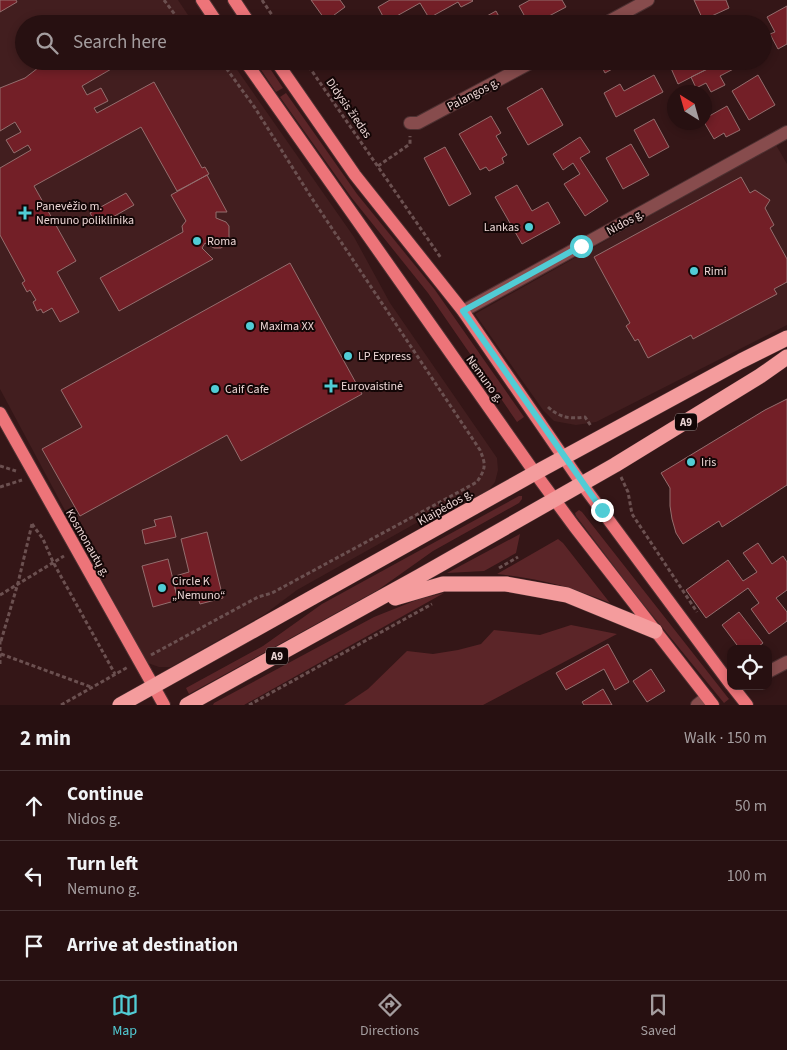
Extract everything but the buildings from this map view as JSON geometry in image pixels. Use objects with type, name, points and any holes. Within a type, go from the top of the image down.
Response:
[{"type":"highway","name":"Klaipėdos g.","points":[[120,705],[535,473],[787,338]]},
{"type":"highway","name":"A9","points":[[187,705],[367,606],[615,465],[760,376],[787,357]]},
{"type":"highway","points":[[367,606],[443,584],[506,584],[567,595],[655,632]]},
{"type":"main road","points":[[202,0],[212,15]]},
{"type":"main road","points":[[234,0],[244,15]]},
{"type":"main road","name":"Nemuno g.","points":[[250,70],[535,473],[706,702]]},
{"type":"main road","name":"Nemuno g.","points":[[282,70],[356,175],[463,311],[582,484],[727,675]]},
{"type":"main road","name":"Kosmonautų g.","points":[[0,413],[164,705]]},
{"type":"main road","name":"Nemuno g.","points":[[738,690],[747,705]]},
{"type":"street","points":[[617,15],[634,3],[648,0]]},
{"type":"street","name":"Palangos g.","points":[[410,123],[418,123],[517,70]]},
{"type":"street","name":"Nidos g.","points":[[463,311],[787,132]]},
{"type":"street","points":[[772,670],[787,662]]},
{"type":"path","points":[[164,0],[175,15]]},
{"type":"path","points":[[262,0],[272,15]]},
{"type":"path","points":[[162,650],[258,597],[272,593],[477,482],[484,472],[485,462],[480,450],[227,70]]},
{"type":"path","name":"Didysis žiedas","points":[[311,70],[378,166],[410,144],[410,123]]},
{"type":"path","points":[[615,465],[628,492],[632,514],[698,613]]},
{"type":"path","points":[[0,487],[35,477]]},
{"type":"path","points":[[0,664],[0,641],[18,583],[32,524],[43,539],[115,674]]},
{"type":"path","points":[[0,594],[75,549]]},
{"type":"path","points":[[473,583],[518,557]]},
{"type":"path","points":[[249,705],[440,600]]},
{"type":"path","points":[[1,654],[91,688]]},
{"type":"path","points":[[61,705],[108,678]]},
{"type":"shaded area","points":[[0,0],[178,0],[188,15],[15,15],[15,70],[237,70],[354,237],[390,303],[497,458],[498,470],[495,482],[488,491],[472,501],[434,513],[297,590],[265,614],[171,667],[159,667],[148,663],[142,654],[0,389]]},
{"type":"shaded area","points":[[261,70],[271,70],[283,88],[276,92]]},
{"type":"shaded area","points":[[286,93],[357,194],[435,290],[524,417],[517,422],[428,293],[351,197],[280,97]]},
{"type":"shaded area","points":[[776,145],[787,164],[787,325],[596,422],[576,425],[554,421],[543,410],[475,314]]},
{"type":"shaded area","points":[[522,496],[522,499],[519,503],[433,551],[378,590],[189,694],[186,688],[263,646],[322,604]]},
{"type":"shaded area","points":[[579,510],[729,699],[724,703],[635,594],[576,516],[575,513]]},
{"type":"shaded area","points":[[520,534],[516,553],[484,571],[447,573]]},
{"type":"shaded area","points":[[558,539],[610,603],[555,584],[497,574]]},
{"type":"shaded area","points":[[444,593],[244,705],[213,705],[374,617],[419,599]]},
{"type":"shaded area","points":[[571,625],[617,634],[483,705],[344,705],[368,689],[407,651],[433,654],[458,650],[481,644],[494,630],[540,635]]},
{"type":"place","name":"Panevėžio m. Nemuno poliklinika","points":[[25,213]]},
{"type":"place","name":"Lankas","points":[[529,227]]},
{"type":"place","name":"Roma","points":[[197,241]]},
{"type":"place","name":"Rimi","points":[[694,271]]},
{"type":"place","name":"Maxima XX","points":[[250,326]]},
{"type":"place","name":"LP Express","points":[[348,356]]},
{"type":"place","name":"Eurovaistinė","points":[[331,386]]},
{"type":"place","name":"Caif Cafe","points":[[215,389]]},
{"type":"place","name":"Iris","points":[[691,462]]},
{"type":"place","name":"Circle K „Nemuno“","points":[[162,588]]},
{"type":"route","points":[[581,246],[463,311],[582,484],[602,510]]}]
